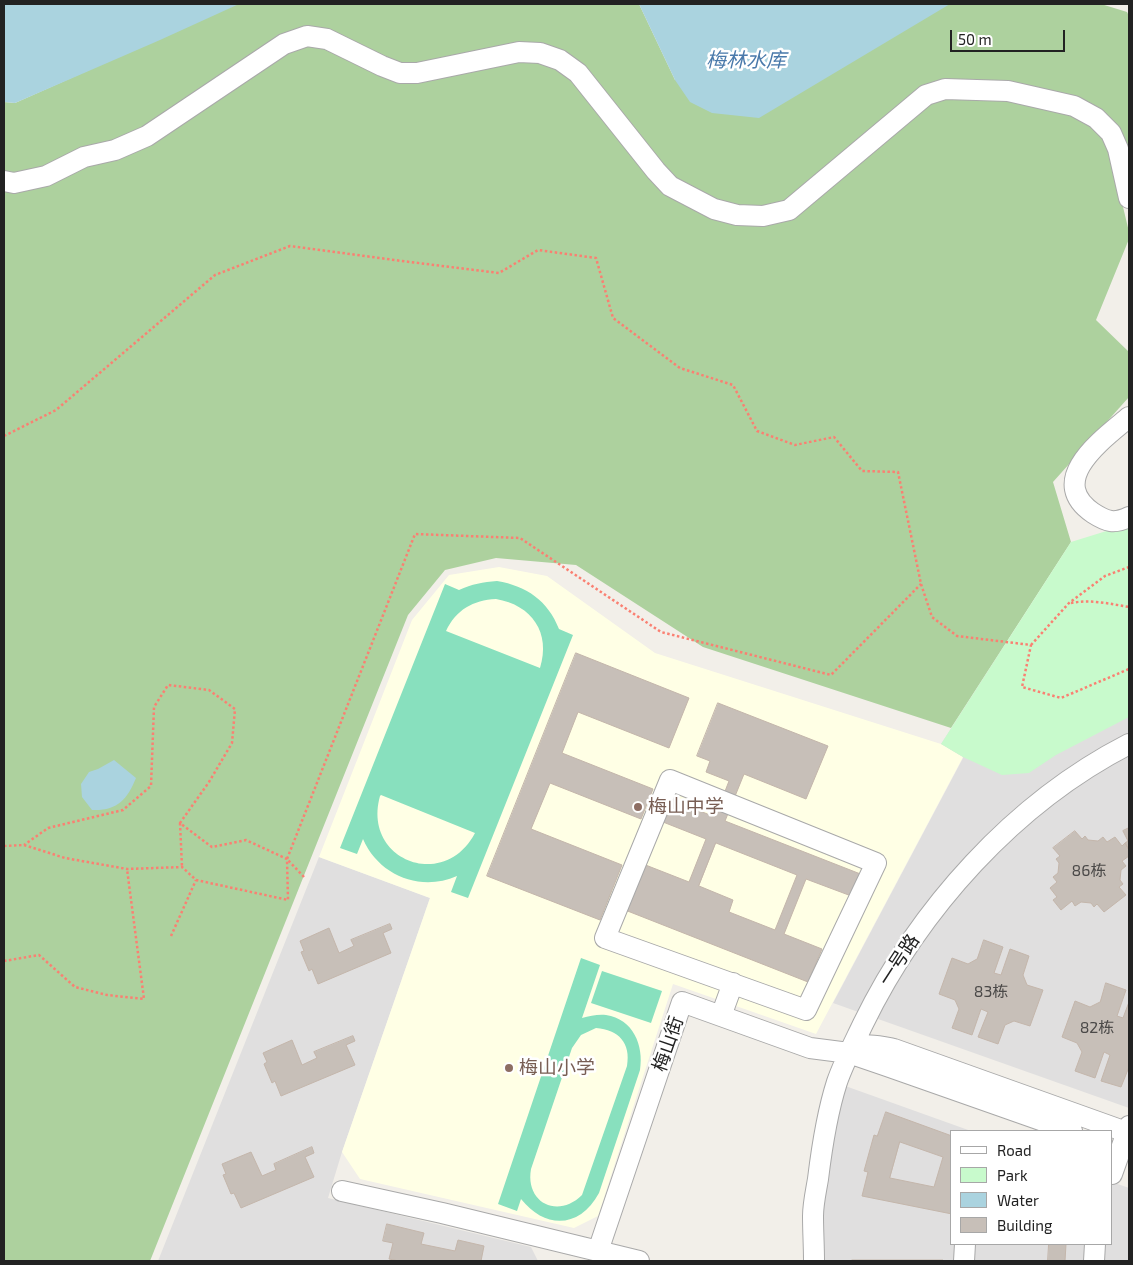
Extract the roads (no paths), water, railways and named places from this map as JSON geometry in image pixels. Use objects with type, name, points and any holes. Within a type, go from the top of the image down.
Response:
[{"type":"street","points":[[4,181],[14,182],[46,176],[84,157],[115,150],[147,136],[284,44],[307,36],[327,39],[400,73],[416,73],[518,52],[540,53],[560,60],[578,73],[670,186],[714,209],[737,215],[762,216],[789,210],[926,95],[945,90],[1008,92],[1074,106],[1096,118],[1111,133],[1129,198]]},
{"type":"street","points":[[1129,417],[1085,457],[1074,476],[1075,492],[1086,508],[1102,518],[1118,522],[1129,517]]},
{"type":"street","name":"一号路","points":[[814,1261],[813,1214],[823,1137],[837,1083],[848,1053],[894,967],[915,934],[958,880],[1006,831],[1059,788],[1129,744]]},
{"type":"street","points":[[670,780],[876,863],[806,1010],[733,983],[605,938],[670,780]]},
{"type":"street","points":[[721,1016],[733,983]]},
{"type":"street","name":"梅山街","points":[[598,1251],[682,1002],[810,1048],[848,1053],[1069,1130]]},
{"type":"street","name":"梅山街","points":[[848,1053],[859,1046],[873,1045],[894,1049],[1102,1130]]},
{"type":"street","name":"梅山街","points":[[1113,1134],[1125,1139]]},
{"type":"street","points":[[1113,1171],[1125,1139]]},
{"type":"street","points":[[342,1191],[442,1213],[639,1261]]},
{"type":"street","points":[[964,1261],[965,1245]]},
{"type":"street","points":[[1094,1261],[1095,1245]]},
{"type":"water","points":[[4,4],[239,4],[15,103],[4,102]]},
{"type":"water","name":"梅林水库","points":[[639,4],[950,4],[759,118],[712,113],[690,102],[675,80]]},
{"type":"water","points":[[114,760],[136,778],[129,792],[120,803],[108,809],[92,810],[82,797],[81,784],[89,772]]},
{"type":"place","name":"梅山中学","points":[[638,807]]},
{"type":"place","name":"梅山小学","points":[[509,1068]]}]
